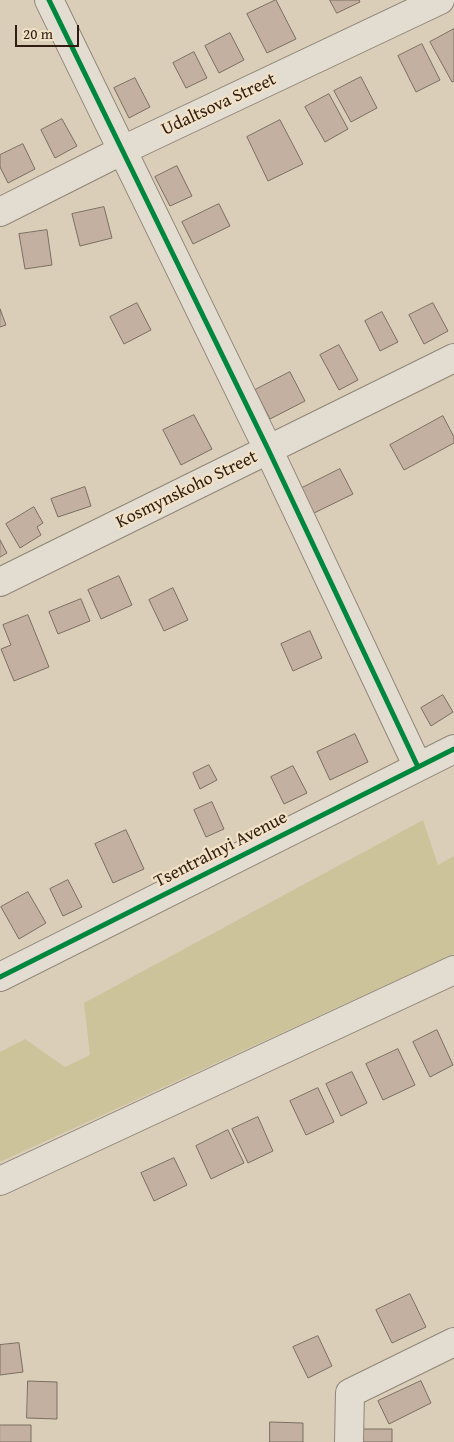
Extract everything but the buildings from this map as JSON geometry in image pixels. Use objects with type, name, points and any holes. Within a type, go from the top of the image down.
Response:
[{"type":"street","points":[[50,0],[268,449],[418,767]]},
{"type":"street","name":"Udaltsova Street","points":[[0,212],[123,150],[440,0]]},
{"type":"street","name":"Kosmynskoho Street","points":[[0,582],[454,358]]},
{"type":"street","name":"Tsentralnyi Avenue","points":[[0,977],[454,749]]},
{"type":"street","points":[[0,1181],[454,970]]},
{"type":"street","points":[[350,1442],[350,1393],[454,1342]]},
{"type":"shaded area","points":[[423,820],[438,865],[454,856],[454,954],[0,1162],[0,1052],[25,1039],[65,1067],[90,1055],[84,1003]]},
{"type":"cycle path","points":[[49,0],[268,449],[418,767]]},
{"type":"cycle path","points":[[0,977],[454,749]]}]
